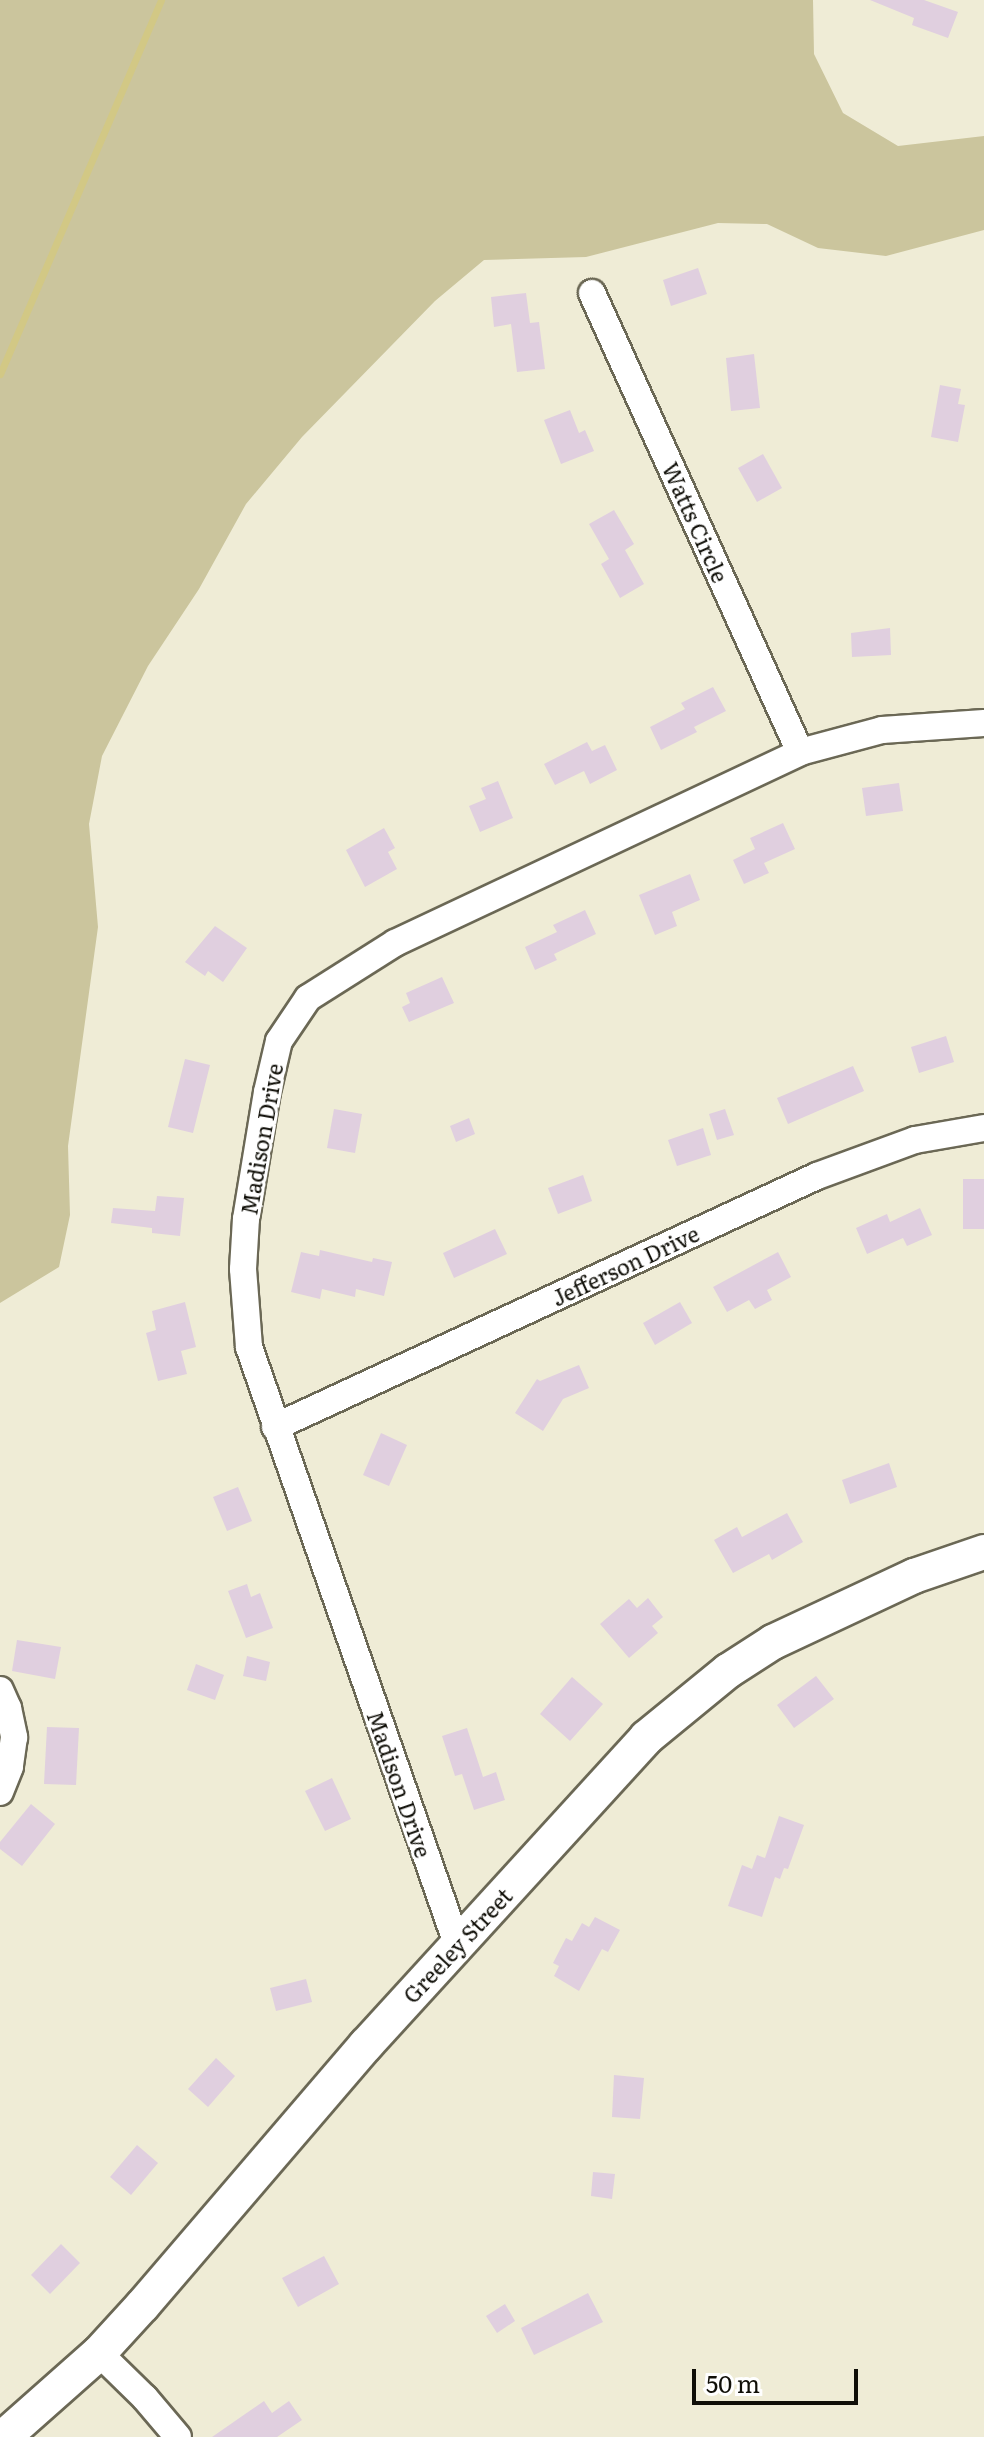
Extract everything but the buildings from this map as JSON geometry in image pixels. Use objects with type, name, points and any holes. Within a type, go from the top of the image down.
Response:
[{"type":"street","name":"Watts Circle","points":[[592,293],[800,752]]},
{"type":"street","name":"Madison Drive","points":[[457,1944],[249,1347],[243,1269],[246,1219],[267,1092],[279,1041],[308,998],[395,943],[800,752],[882,730],[984,723]]},
{"type":"street","name":"Jefferson Drive","points":[[275,1427],[817,1176],[915,1140],[984,1128]]},
{"type":"street","name":"Greeley Street","points":[[4,2437],[99,2353],[457,1944],[646,1738],[728,1671],[820,1617],[914,1576],[984,1552]]},
{"type":"street","points":[[0,1690],[8,1708],[14,1737],[10,1767],[0,1792]]},
{"type":"street","points":[[99,2353],[145,2398],[178,2437]]},
{"type":"shaded area","points":[[0,0],[813,0],[814,54],[843,113],[898,146],[984,136],[984,230],[886,256],[818,248],[767,224],[718,223],[586,257],[484,260],[435,301],[302,437],[246,504],[199,589],[148,666],[102,756],[89,824],[98,927],[68,1146],[70,1215],[59,1267],[0,1303]]},
{"type":"waterway","points":[[0,374],[161,0]]}]
